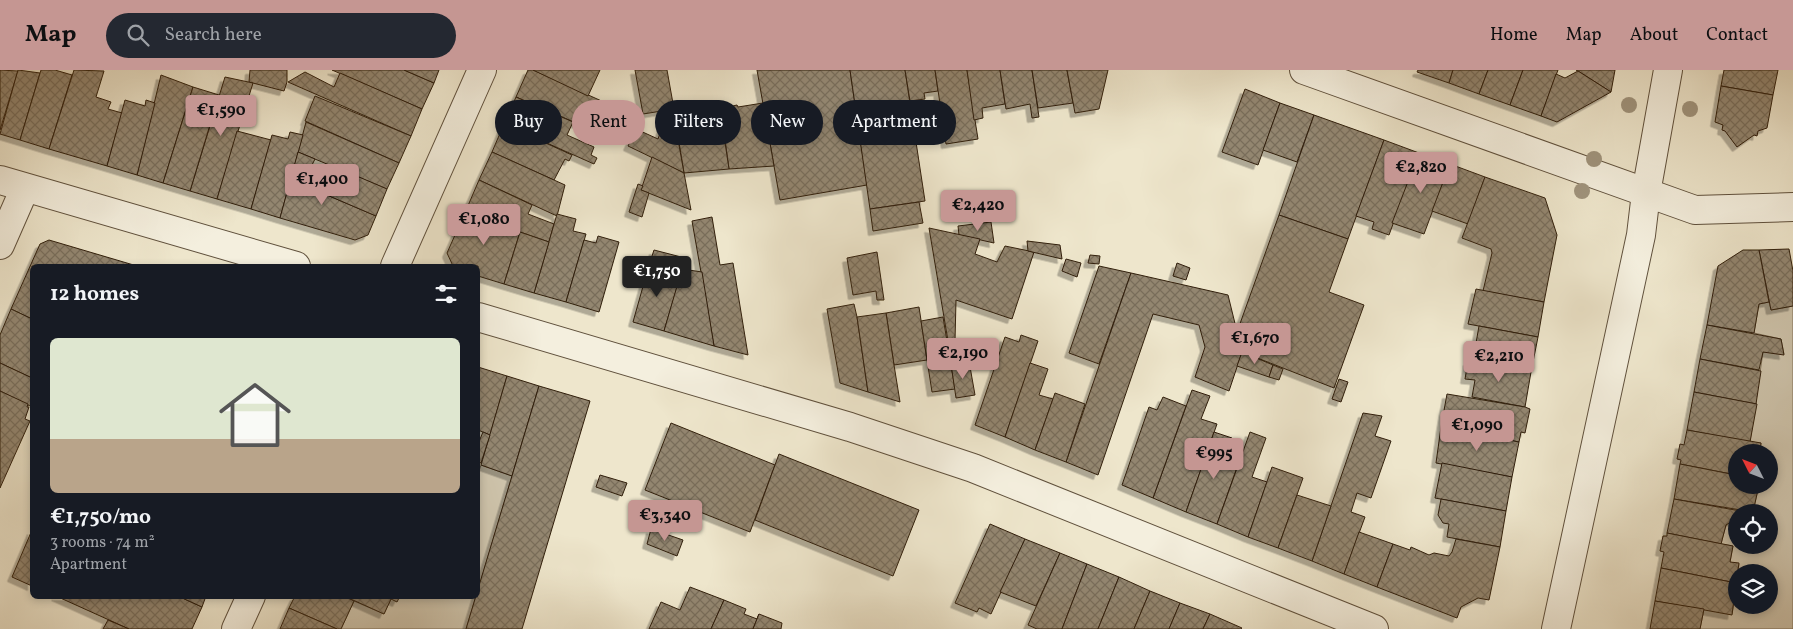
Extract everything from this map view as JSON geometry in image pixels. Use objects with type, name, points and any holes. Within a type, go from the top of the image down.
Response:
[{"type":"street","points":[[396,264],[482,70]]},
{"type":"street","points":[[1304,70],[1695,210],[1793,207]]},
{"type":"street","points":[[1556,629],[1641,235],[1646,193],[1668,70]]},
{"type":"street","points":[[0,245],[13,184],[289,264]]},
{"type":"street","points":[[480,318],[840,425],[972,468],[1374,629]]},
{"type":"street","points":[[236,629],[250,599]]},
{"type":"shaded area","points":[[1769,302],[1771,310],[1793,306],[1793,629],[1700,629],[1704,609],[1728,614],[1778,614],[1778,564],[1739,564],[1730,562],[1732,554],[1778,554],[1778,504],[1755,504],[1757,494],[1778,494],[1778,444],[1750,442],[1763,352],[1784,354],[1781,339],[1754,333],[1759,304]]},
{"type":"shaded area","points":[[481,465],[512,476],[480,583]]},
{"type":"shaded area","points":[[1728,524],[1728,545],[1721,544]]},
{"type":"shaded area","points":[[391,599],[475,599],[466,629],[341,629],[354,601],[384,614]]},
{"type":"building","points":[[0,70],[18,71],[0,130]]},
{"type":"building","points":[[18,70],[40,73],[20,140],[0,134]]},
{"type":"building","points":[[41,70],[55,70],[72,75],[49,149],[20,140]]},
{"type":"building","points":[[74,70],[104,71],[96,97],[111,102],[108,109],[122,113],[107,166],[49,149]]},
{"type":"building","points":[[250,70],[287,70],[287,82],[284,91],[249,82]]},
{"type":"building","points":[[332,70],[404,70],[434,83],[422,109]]},
{"type":"building","points":[[404,70],[439,70],[434,83]]},
{"type":"building","points":[[528,70],[533,70],[599,100],[572,100],[572,121],[562,117],[562,100],[523,100],[516,97]]},
{"type":"building","points":[[533,70],[600,70],[588,96]]},
{"type":"building","points":[[635,70],[667,70],[672,100],[655,100],[655,112],[645,114],[645,100],[640,100]]},
{"type":"building","points":[[757,70],[850,70],[854,100],[833,100],[833,145],[861,145],[867,185],[780,200],[770,145],[823,145],[823,100],[762,100]]},
{"type":"building","points":[[850,70],[905,70],[910,100],[854,100]]},
{"type":"building","points":[[905,70],[935,70],[938,91],[924,93],[925,99],[910,100]]},
{"type":"building","points":[[935,70],[967,70],[978,139],[956,142],[956,100],[939,100]]},
{"type":"building","points":[[967,70],[1000,70],[1005,104],[982,108],[983,118],[974,120]]},
{"type":"building","points":[[1000,70],[1032,70],[1039,117],[1032,118],[1030,104],[1006,109]]},
{"type":"building","points":[[1032,70],[1067,70],[1073,103],[1038,108]]},
{"type":"building","points":[[1067,70],[1108,70],[1099,109],[1075,113]]},
{"type":"building","points":[[1418,70],[1453,70],[1449,83],[1417,72]]},
{"type":"building","points":[[1453,70],[1488,70],[1479,94],[1449,83]]},
{"type":"building","points":[[1488,70],[1523,70],[1510,105],[1479,94]]},
{"type":"building","points":[[1523,70],[1558,70],[1541,116],[1510,105]]},
{"type":"building","points":[[1576,70],[1615,70],[1611,92],[1578,71]]},
{"type":"building","points":[[1724,70],[1778,70],[1773,95],[1721,86]]},
{"type":"building","points":[[1578,71],[1611,92],[1557,122],[1541,116],[1556,74],[1565,78]]},
{"type":"building","points":[[305,72],[334,87],[340,73],[422,109],[411,136],[288,82]]},
{"type":"building","points":[[161,75],[193,87],[163,183],[137,175]]},
{"type":"building","points":[[225,77],[253,83],[217,199],[190,191]]},
{"type":"building","points":[[1721,86],[1773,95],[1767,128],[1758,131],[1757,136],[1754,135],[1737,147],[1725,131],[1722,130],[1723,125],[1715,122]]},
{"type":"building","points":[[193,87],[219,95],[190,191],[163,183]]},
{"type":"building","points":[[1245,89],[1280,103],[1258,165],[1222,152]]},
{"type":"building","points":[[315,96],[411,136],[399,163],[305,121]]},
{"type":"building","points":[[125,100],[145,106],[146,100],[155,103],[137,175],[107,166]]},
{"type":"building","points":[[1280,103],[1314,115],[1297,162],[1263,150]]},
{"type":"building","points":[[751,105],[751,145],[770,145],[774,166],[729,169],[726,145],[741,145],[741,107]]},
{"type":"building","points":[[1314,115],[1384,140],[1348,239],[1279,215]]},
{"type":"building","points":[[562,117],[572,122],[567,135],[572,137],[572,145],[590,145],[594,147],[591,155],[597,158],[594,164],[551,145],[562,145]]},
{"type":"building","points":[[306,122],[399,163],[387,189],[298,152]]},
{"type":"building","points":[[237,131],[271,140],[251,209],[217,199]]},
{"type":"building","points":[[290,132],[303,135],[280,218],[251,209],[272,135],[288,139]]},
{"type":"building","points":[[645,133],[655,138],[655,145],[679,145],[684,173],[628,146],[645,145]]},
{"type":"building","points":[[1384,140],[1419,153],[1389,235],[1372,229],[1374,222],[1356,216]]},
{"type":"building","points":[[495,145],[550,145],[572,155],[569,161],[565,159],[554,180],[492,152]]},
{"type":"building","points":[[679,145],[725,145],[729,169],[684,173]]},
{"type":"building","points":[[861,145],[916,145],[925,201],[870,209]]},
{"type":"building","points":[[298,152],[315,159],[310,169],[321,172],[313,189],[376,216],[368,235],[355,240],[280,218]]},
{"type":"building","points":[[492,152],[565,185],[557,216],[479,180]]},
{"type":"building","points":[[1419,153],[1450,164],[1424,234],[1392,223]]},
{"type":"building","points":[[652,157],[684,173],[691,210],[641,190]]},
{"type":"building","points":[[1450,164],[1485,177],[1468,224],[1432,211]]},
{"type":"building","points":[[338,168],[387,189],[376,216],[313,189],[321,172],[333,178]]},
{"type":"building","points":[[1485,177],[1545,198],[1557,235],[1544,302],[1483,291],[1492,253],[1491,249],[1462,238]]},
{"type":"building","points":[[479,180],[532,205],[528,214],[554,224],[549,242],[517,231],[467,208]]},
{"type":"building","points":[[638,184],[643,186],[641,190],[649,193],[642,217],[629,212]]},
{"type":"building","points":[[919,202],[923,223],[873,231],[870,209]]},
{"type":"building","points":[[467,208],[520,232],[504,284],[480,277],[480,264],[452,264],[447,253]]},
{"type":"building","points":[[557,214],[576,219],[573,231],[586,234],[566,302],[534,293]]},
{"type":"building","points":[[1279,215],[1348,239],[1329,292],[1364,305],[1334,388],[1242,352],[1237,332]]},
{"type":"building","points":[[712,217],[720,265],[733,263],[748,355],[714,346],[692,221]]},
{"type":"building","points":[[991,222],[994,243],[959,235],[958,226]]},
{"type":"building","points":[[929,228],[980,239],[975,254],[997,262],[1005,246],[1034,252],[1012,319],[956,300],[955,341],[948,341]]},
{"type":"building","points":[[520,232],[549,242],[534,293],[504,284]]},
{"type":"building","points":[[598,236],[619,242],[599,312],[566,302],[584,240],[596,243]]},
{"type":"building","points":[[49,240],[130,264],[31,264],[40,244]]},
{"type":"building","points":[[1027,241],[1060,245],[1062,259],[1028,251]]},
{"type":"building","points":[[1789,249],[1793,271],[1793,306],[1771,310],[1759,250]]},
{"type":"building","points":[[654,250],[685,258],[681,274],[649,265]]},
{"type":"building","points":[[1743,250],[1759,250],[1769,302],[1759,304],[1754,333],[1707,325],[1718,266]]},
{"type":"building","points":[[877,252],[884,300],[877,300],[876,291],[853,295],[847,258]]},
{"type":"building","points":[[1090,255],[1100,256],[1099,264],[1088,263]]},
{"type":"building","points":[[1066,259],[1081,263],[1077,277],[1062,271]]},
{"type":"building","points":[[1177,263],[1190,268],[1186,280],[1173,276]]},
{"type":"building","points":[[649,265],[681,274],[664,331],[633,322]]},
{"type":"building","points":[[30,266],[30,318],[11,309]]},
{"type":"building","points":[[1099,266],[1131,273],[1099,364],[1069,353]]},
{"type":"building","points":[[682,269],[702,272],[714,346],[664,331]]},
{"type":"building","points":[[1131,273],[1228,295],[1242,352],[1229,391],[1195,377],[1205,347],[1199,325],[1153,314],[1098,475],[1066,462]]},
{"type":"building","points":[[1476,289],[1544,302],[1538,337],[1468,324]]},
{"type":"building","points":[[854,304],[868,392],[840,383],[827,309]]},
{"type":"building","points":[[919,307],[927,360],[894,365],[886,313]]},
{"type":"building","points":[[11,309],[30,318],[30,377],[0,363],[0,335]]},
{"type":"building","points":[[886,313],[900,402],[868,392],[857,317]]},
{"type":"building","points":[[943,317],[955,389],[932,392],[921,321]]},
{"type":"building","points":[[1707,325],[1781,339],[1784,355],[1763,352],[1759,370],[1700,359]]},
{"type":"building","points":[[1479,326],[1538,337],[1531,372],[1479,362],[1482,344],[1476,343]]},
{"type":"building","points":[[1021,335],[1038,341],[1005,437],[975,425],[1005,337],[1019,342]]},
{"type":"building","points":[[1242,352],[1273,365],[1269,377],[1237,366]]},
{"type":"building","points":[[1700,359],[1761,371],[1756,404],[1694,392]]},
{"type":"building","points":[[969,361],[975,395],[956,398],[951,364]]},
{"type":"building","points":[[1468,361],[1531,372],[1525,407],[1472,397],[1475,380],[1465,379]]},
{"type":"building","points":[[0,363],[30,377],[30,406],[0,391]]},
{"type":"building","points":[[1030,363],[1048,369],[1039,395],[1053,399],[1035,450],[1005,437]]},
{"type":"building","points":[[1273,365],[1283,369],[1279,380],[1269,377]]},
{"type":"building","points":[[480,368],[507,376],[490,435],[480,431]]},
{"type":"building","points":[[507,376],[539,386],[512,476],[481,465]]},
{"type":"building","points":[[1339,379],[1348,382],[1341,402],[1332,399]]},
{"type":"building","points":[[539,386],[590,401],[522,629],[466,629],[475,599],[480,599],[480,582]]},
{"type":"building","points":[[1192,390],[1210,396],[1201,419],[1217,424],[1186,512],[1153,498]]},
{"type":"building","points":[[0,391],[28,404],[27,407],[29,407],[25,419],[30,421],[0,488]]},
{"type":"building","points":[[1694,392],[1757,404],[1750,442],[1687,430]]},
{"type":"building","points":[[1055,393],[1085,404],[1066,462],[1035,450]]},
{"type":"building","points":[[1447,394],[1530,409],[1525,433],[1521,432],[1519,442],[1441,427]]},
{"type":"building","points":[[1163,397],[1186,406],[1153,498],[1122,485],[1149,407],[1157,410]]},
{"type":"building","points":[[1363,413],[1382,416],[1375,436],[1391,441],[1371,498],[1357,493],[1351,512],[1365,517],[1344,574],[1312,561]]},
{"type":"building","points":[[671,423],[775,465],[750,532],[645,490]]},
{"type":"building","points":[[1441,427],[1519,442],[1512,477],[1436,463]]},
{"type":"building","points":[[1687,430],[1761,443],[1728,444],[1728,473],[1680,464],[1681,460],[1677,459],[1680,444],[1684,445]]},
{"type":"building","points":[[483,432],[490,435],[481,463],[480,463],[480,439]]},
{"type":"building","points":[[1214,432],[1232,438],[1228,451],[1241,456],[1217,524],[1186,512]]},
{"type":"building","points":[[1250,432],[1266,438],[1252,477],[1267,482],[1248,537],[1217,524]]},
{"type":"building","points":[[779,454],[919,510],[893,576],[755,520]]},
{"type":"building","points":[[1442,463],[1512,477],[1506,511],[1435,498]]},
{"type":"building","points":[[1680,464],[1728,473],[1728,494],[1757,494],[1755,504],[1728,504],[1728,508],[1674,499]]},
{"type":"building","points":[[1272,467],[1303,478],[1278,548],[1248,537]]},
{"type":"building","points":[[600,475],[627,483],[622,496],[596,487]]},
{"type":"building","points":[[1297,495],[1331,506],[1312,561],[1278,548]]},
{"type":"building","points":[[1441,499],[1506,511],[1500,547],[1447,537],[1449,524],[1443,523],[1438,515]]},
{"type":"building","points":[[1674,499],[1728,509],[1728,524],[1721,544],[1667,533]]},
{"type":"building","points":[[990,524],[1025,539],[991,614],[979,608],[977,612],[955,603]]},
{"type":"building","points":[[651,529],[683,540],[677,556],[647,544]]},
{"type":"building","points":[[1359,532],[1393,544],[1377,587],[1344,574]]},
{"type":"building","points":[[1667,533],[1728,545],[1728,554],[1732,554],[1730,562],[1739,564],[1728,564],[1728,581],[1661,568],[1664,552],[1660,551],[1663,536],[1667,536]]},
{"type":"building","points":[[30,535],[30,585],[12,577]]},
{"type":"building","points":[[1025,539],[1060,553],[1036,606],[1000,592]]},
{"type":"building","points":[[1456,539],[1500,547],[1489,600],[1478,598],[1461,607],[1457,618],[1377,587],[1393,544],[1410,550],[1411,547],[1429,555],[1434,553],[1449,556]]},
{"type":"building","points":[[1060,553],[1087,564],[1062,629],[1037,629],[1028,625]]},
{"type":"building","points":[[1087,564],[1119,577],[1098,629],[1062,629]]},
{"type":"building","points":[[1661,568],[1728,581],[1728,614],[1732,615],[1655,601]]},
{"type":"building","points":[[1119,577],[1150,591],[1134,629],[1098,629]]},
{"type":"building","points":[[690,587],[724,600],[711,629],[649,629],[661,602],[680,610]]},
{"type":"building","points":[[1150,591],[1180,603],[1169,629],[1134,629]]},
{"type":"building","points":[[63,599],[185,599],[202,607],[192,629],[129,629]]},
{"type":"building","points":[[185,599],[205,599],[202,607]]},
{"type":"building","points":[[294,599],[350,599],[354,601],[341,629],[289,608]]},
{"type":"building","points":[[351,599],[391,599],[384,614]]},
{"type":"building","points":[[724,600],[746,609],[744,614],[757,619],[753,629],[711,629]]},
{"type":"building","points":[[1655,601],[1704,609],[1700,629],[1650,629]]},
{"type":"building","points":[[1180,603],[1210,614],[1203,629],[1169,629]]},
{"type":"building","points":[[289,608],[337,629],[280,629]]},
{"type":"building","points":[[759,614],[782,623],[781,629],[753,629]]},
{"type":"building","points":[[1210,614],[1242,628],[1203,629]]},
{"type":"building","points":[[108,620],[129,629],[103,629]]}]
